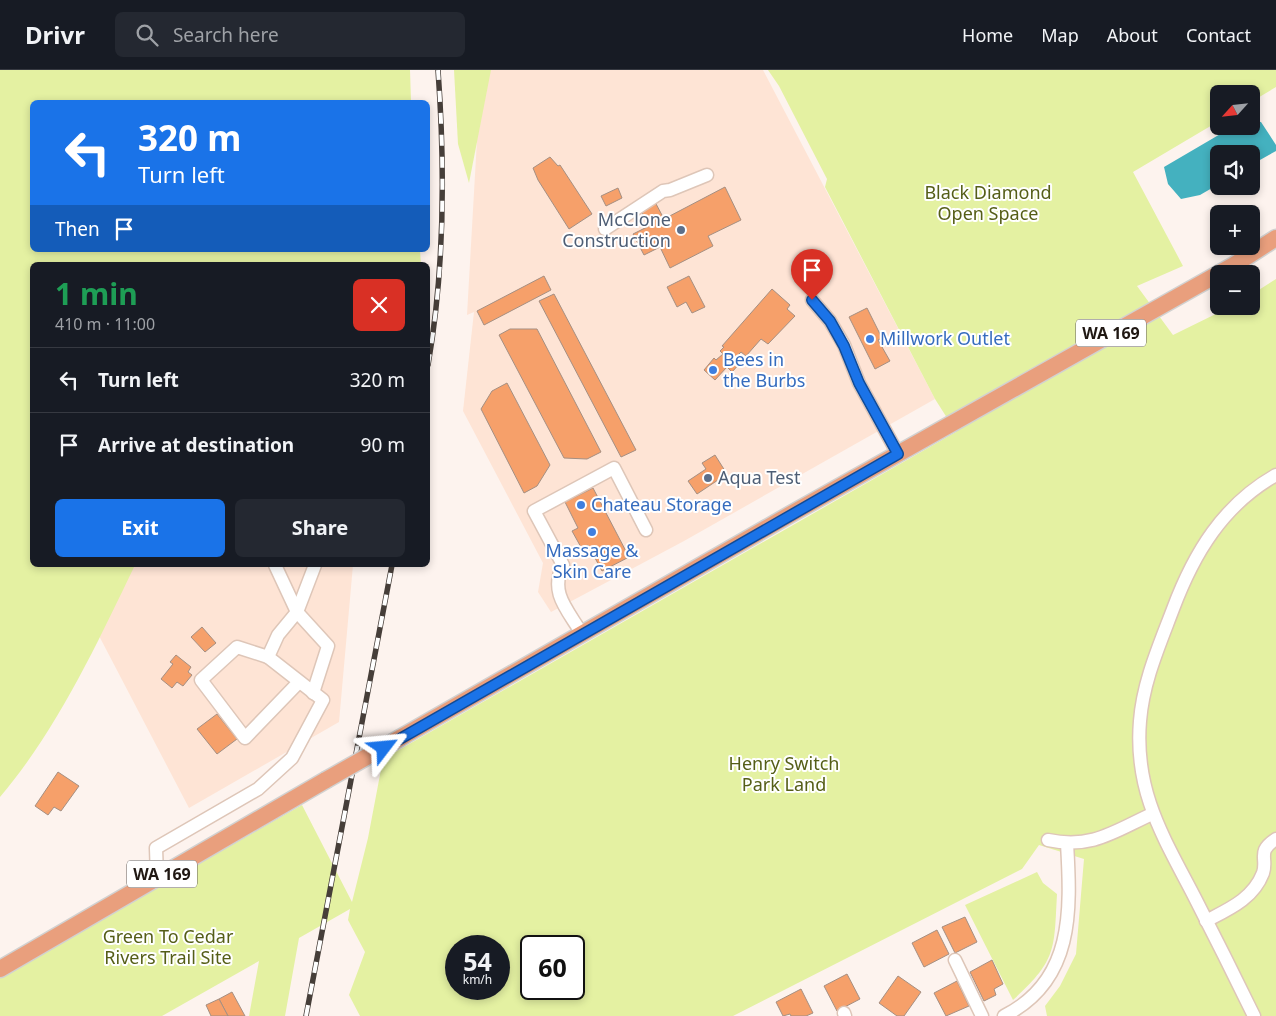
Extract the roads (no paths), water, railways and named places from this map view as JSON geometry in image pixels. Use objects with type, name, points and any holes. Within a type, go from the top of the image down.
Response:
[{"type":"main road","name":"WA 169","points":[[0,969],[326,780],[1234,265],[1276,238]]},
{"type":"street","points":[[605,229],[663,191],[670,190],[707,174]]},
{"type":"street","points":[[812,300],[830,321],[844,346],[859,383],[898,454]]},
{"type":"street","points":[[582,634],[558,594],[558,576],[563,565],[534,511],[614,468],[646,530]]},
{"type":"street","points":[[1254,1016],[1152,814],[1142,777],[1139,734],[1141,707],[1152,664],[1184,579],[1201,547],[1218,522],[1262,483],[1276,475]]},
{"type":"street","points":[[276,567],[297,612],[328,646],[313,693]]},
{"type":"street","points":[[268,657],[278,635],[297,612],[314,567]]},
{"type":"street","points":[[157,877],[156,848],[258,789],[292,758],[322,700],[268,657],[237,647],[201,680],[245,738],[299,682]]},
{"type":"street","points":[[1048,840],[1078,844],[1104,837],[1152,814]]},
{"type":"street","points":[[1206,921],[1247,898],[1262,874],[1262,856],[1267,845],[1276,839]]},
{"type":"street","points":[[1004,1016],[1025,1002],[1042,987],[1055,968],[1060,955],[1066,922],[1067,843]]},
{"type":"street","points":[[955,960],[982,1016]]},
{"type":"water","points":[[1260,122],[1276,145],[1276,151],[1260,160],[1260,145],[1210,145],[1210,189],[1200,195],[1181,199],[1168,184],[1164,167],[1219,135],[1260,135]]},
{"type":"railway","points":[[430,353],[438,292],[442,218],[442,143],[438,70]]},
{"type":"railway","points":[[306,1016],[392,567]]},
{"type":"place","name":"McClone Construction","points":[[681,230]]},
{"type":"place","name":"Millwork Outlet","points":[[870,339]]},
{"type":"place","name":"Bees in the Burbs","points":[[713,370]]},
{"type":"place","name":"Aqua Test","points":[[708,478]]},
{"type":"place","name":"Chateau Storage","points":[[581,505]]},
{"type":"place","name":"Massage & Skin Care","points":[[592,532]]},
{"type":"park label","name":"Black Diamond Open Space","points":[[988,203]]},
{"type":"park label","name":"Henry Switch Park Land","points":[[784,774]]},
{"type":"park label","name":"Green To Cedar Rivers Trail Site","points":[[168,948]]}]
